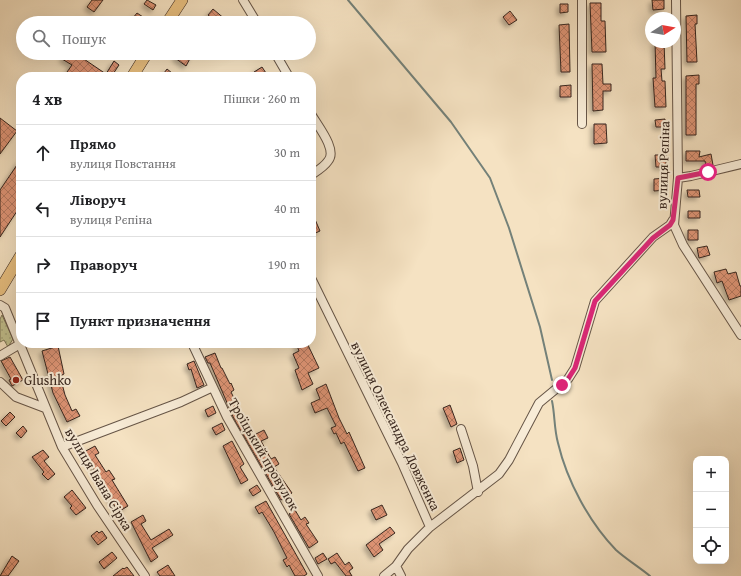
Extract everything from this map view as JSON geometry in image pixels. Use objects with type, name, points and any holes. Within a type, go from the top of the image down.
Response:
[{"type":"highway","points":[[172,16],[182,0]]},
{"type":"highway","points":[[135,72],[143,60]]},
{"type":"highway","points":[[0,290],[16,263]]},
{"type":"street","points":[[243,0],[253,16]]},
{"type":"street","points":[[582,0],[582,124]]},
{"type":"street","name":"вулиця Рєпіна","points":[[676,0],[678,178],[673,220],[676,232],[683,245],[741,335]]},
{"type":"street","points":[[279,60],[286,72]]},
{"type":"street","points":[[316,122],[329,143],[332,152],[330,161],[316,171]]},
{"type":"street","points":[[678,178],[741,164]]},
{"type":"street","points":[[430,527],[478,492],[499,474],[509,460],[539,403],[568,379],[575,368],[595,301],[653,238],[670,225],[673,220]]},
{"type":"street","name":"вулиця Олександра Довженка","points":[[316,288],[402,463],[430,527],[408,549],[396,566],[384,576]]},
{"type":"street","name":"вулиця Івана Сірка","points":[[0,305],[5,308],[16,334]]},
{"type":"street","points":[[0,356],[16,346]]},
{"type":"street","name":"вулиця Івана Сірка","points":[[22,348],[62,447],[97,505],[145,576]]},
{"type":"street","name":"Троїцький провулок","points":[[194,348],[211,388],[318,576]]},
{"type":"street","points":[[0,382],[16,397],[45,408]]},
{"type":"street","points":[[62,447],[181,402],[211,388]]},
{"type":"street","points":[[461,429],[473,466],[478,492]]},
{"type":"street","points":[[396,566],[401,576]]},
{"type":"shaded area","points":[[2,315],[13,339],[8,347],[4,340],[0,342],[0,319]]},
{"type":"building","points":[[92,0],[103,0],[94,12],[87,7]]},
{"type":"building","points":[[147,0],[156,5],[153,10],[144,4]]},
{"type":"building","points":[[652,0],[664,0],[664,9],[653,10]]},
{"type":"building","points":[[590,3],[601,3],[601,21],[605,21],[606,52],[592,52]]},
{"type":"building","points":[[560,4],[568,4],[568,12],[560,13]]},
{"type":"building","points":[[213,9],[221,16],[209,16],[208,15]]},
{"type":"building","points":[[510,11],[517,20],[509,25],[503,17]]},
{"type":"building","points":[[137,13],[142,16],[134,16]]},
{"type":"building","points":[[697,15],[697,24],[695,24],[697,62],[687,62],[686,16]]},
{"type":"building","points":[[569,24],[570,72],[561,72],[559,25]]},
{"type":"building","points":[[655,48],[664,48],[665,69],[661,69],[662,81],[665,81],[666,107],[655,107],[653,78],[656,78]]},
{"type":"building","points":[[64,60],[85,60],[103,72],[67,72],[72,65]]},
{"type":"building","points":[[178,60],[189,60],[186,66]]},
{"type":"building","points":[[114,61],[119,65],[114,72],[107,72]]},
{"type":"building","points":[[592,64],[602,64],[603,84],[611,84],[611,91],[603,91],[603,110],[593,111]]},
{"type":"building","points":[[262,67],[265,72],[254,72]]},
{"type":"building","points":[[699,75],[699,84],[696,84],[696,135],[686,135],[686,76]]},
{"type":"building","points":[[571,85],[571,97],[560,97],[560,86]]},
{"type":"building","points":[[0,118],[16,130],[16,132],[0,154]]},
{"type":"building","points":[[665,119],[665,127],[656,127],[655,120]]},
{"type":"building","points":[[594,124],[606,124],[607,143],[594,144]]},
{"type":"building","points":[[686,151],[700,151],[699,157],[711,154],[713,165],[706,166],[705,161],[686,161]]},
{"type":"building","points":[[655,155],[666,155],[666,167],[656,167]]},
{"type":"building","points":[[16,166],[16,213],[0,237],[0,190]]},
{"type":"building","points":[[666,178],[667,190],[654,191],[654,179]]},
{"type":"building","points":[[687,190],[699,190],[700,197],[688,197]]},
{"type":"building","points":[[688,211],[700,211],[700,218],[688,218]]},
{"type":"building","points":[[316,222],[320,231],[316,233]]},
{"type":"building","points":[[688,230],[698,230],[698,240],[688,240]]},
{"type":"building","points":[[707,246],[710,255],[699,258],[697,248]]},
{"type":"building","points":[[726,269],[728,274],[736,272],[741,286],[741,296],[729,300],[722,281],[717,283],[714,272]]},
{"type":"building","points":[[52,348],[58,348],[64,374],[60,376],[65,395],[72,411],[76,409],[80,416],[67,422],[53,393],[42,351]]},
{"type":"building","points":[[298,348],[309,348],[319,368],[308,373],[313,384],[302,390],[295,370],[299,368],[293,354],[299,351]]},
{"type":"building","points":[[215,353],[221,368],[230,384],[231,383],[234,390],[231,392],[245,421],[247,421],[254,435],[264,430],[268,438],[261,441],[271,459],[275,457],[279,464],[274,467],[292,493],[281,500],[234,419],[210,363],[208,363],[205,357]]},
{"type":"building","points":[[10,357],[23,380],[12,386],[9,380],[11,379],[1,361]]},
{"type":"building","points":[[194,361],[204,385],[197,388],[191,369],[189,370],[187,364]]},
{"type":"building","points":[[326,384],[339,418],[347,434],[349,432],[365,468],[358,471],[344,442],[341,444],[336,433],[334,434],[331,428],[336,426],[327,408],[315,413],[311,403],[320,399],[316,389]]},
{"type":"building","points":[[450,405],[457,424],[451,427],[443,408]]},
{"type":"building","points":[[213,406],[216,413],[208,417],[205,410]]},
{"type":"building","points":[[10,412],[15,417],[6,426],[1,421]]},
{"type":"building","points":[[222,423],[225,430],[216,435],[212,428]]},
{"type":"building","points":[[23,426],[27,431],[21,438],[16,433]]},
{"type":"building","points":[[232,441],[244,464],[240,467],[248,480],[241,484],[223,446]]},
{"type":"building","points":[[95,446],[99,453],[95,455],[106,472],[109,470],[115,479],[112,480],[128,506],[118,512],[84,452]]},
{"type":"building","points":[[460,448],[464,460],[457,463],[453,451]]},
{"type":"building","points":[[43,450],[49,457],[44,461],[55,474],[48,480],[42,474],[44,472],[32,457]]},
{"type":"building","points":[[257,485],[261,491],[253,496],[249,490]]},
{"type":"building","points":[[72,490],[86,508],[76,515],[70,508],[72,506],[64,497]]},
{"type":"building","points":[[266,501],[307,574],[304,576],[295,576],[289,565],[287,567],[283,560],[287,558],[274,532],[262,512],[259,514],[255,507]]},
{"type":"building","points":[[382,505],[387,515],[376,520],[371,510]]},
{"type":"building","points":[[295,510],[301,520],[305,517],[309,523],[306,524],[318,542],[309,548],[289,514]]},
{"type":"building","points":[[143,515],[146,521],[141,524],[151,540],[169,529],[173,535],[152,548],[158,557],[151,562],[131,522]]},
{"type":"building","points":[[390,527],[395,533],[379,544],[383,550],[374,557],[366,545]]},
{"type":"building","points":[[97,531],[99,533],[102,531],[107,538],[98,545],[91,536]]},
{"type":"building","points":[[112,552],[117,558],[104,569],[99,562]]},
{"type":"building","points":[[323,553],[327,559],[318,564],[315,558]]},
{"type":"building","points":[[337,553],[345,565],[349,562],[353,568],[349,571],[352,576],[346,576],[335,562],[331,564],[328,559]]},
{"type":"building","points":[[12,556],[19,561],[8,576],[0,576]]},
{"type":"building","points":[[168,565],[175,576],[160,576],[157,572]]},
{"type":"building","points":[[127,567],[134,576],[113,576],[123,568],[124,569]]},
{"type":"waterway","points":[[348,0],[451,122],[490,178],[509,228],[540,327],[552,380]]},
{"type":"waterway","points":[[552,401],[557,438],[562,457],[580,500],[597,527],[616,550],[650,576]]},
{"type":"place","name":"Glushko","points":[[16,380]]},
{"type":"route","points":[[562,385],[575,368],[595,301],[607,286],[653,238],[664,228],[670,225],[673,220],[678,178],[708,172]]}]
